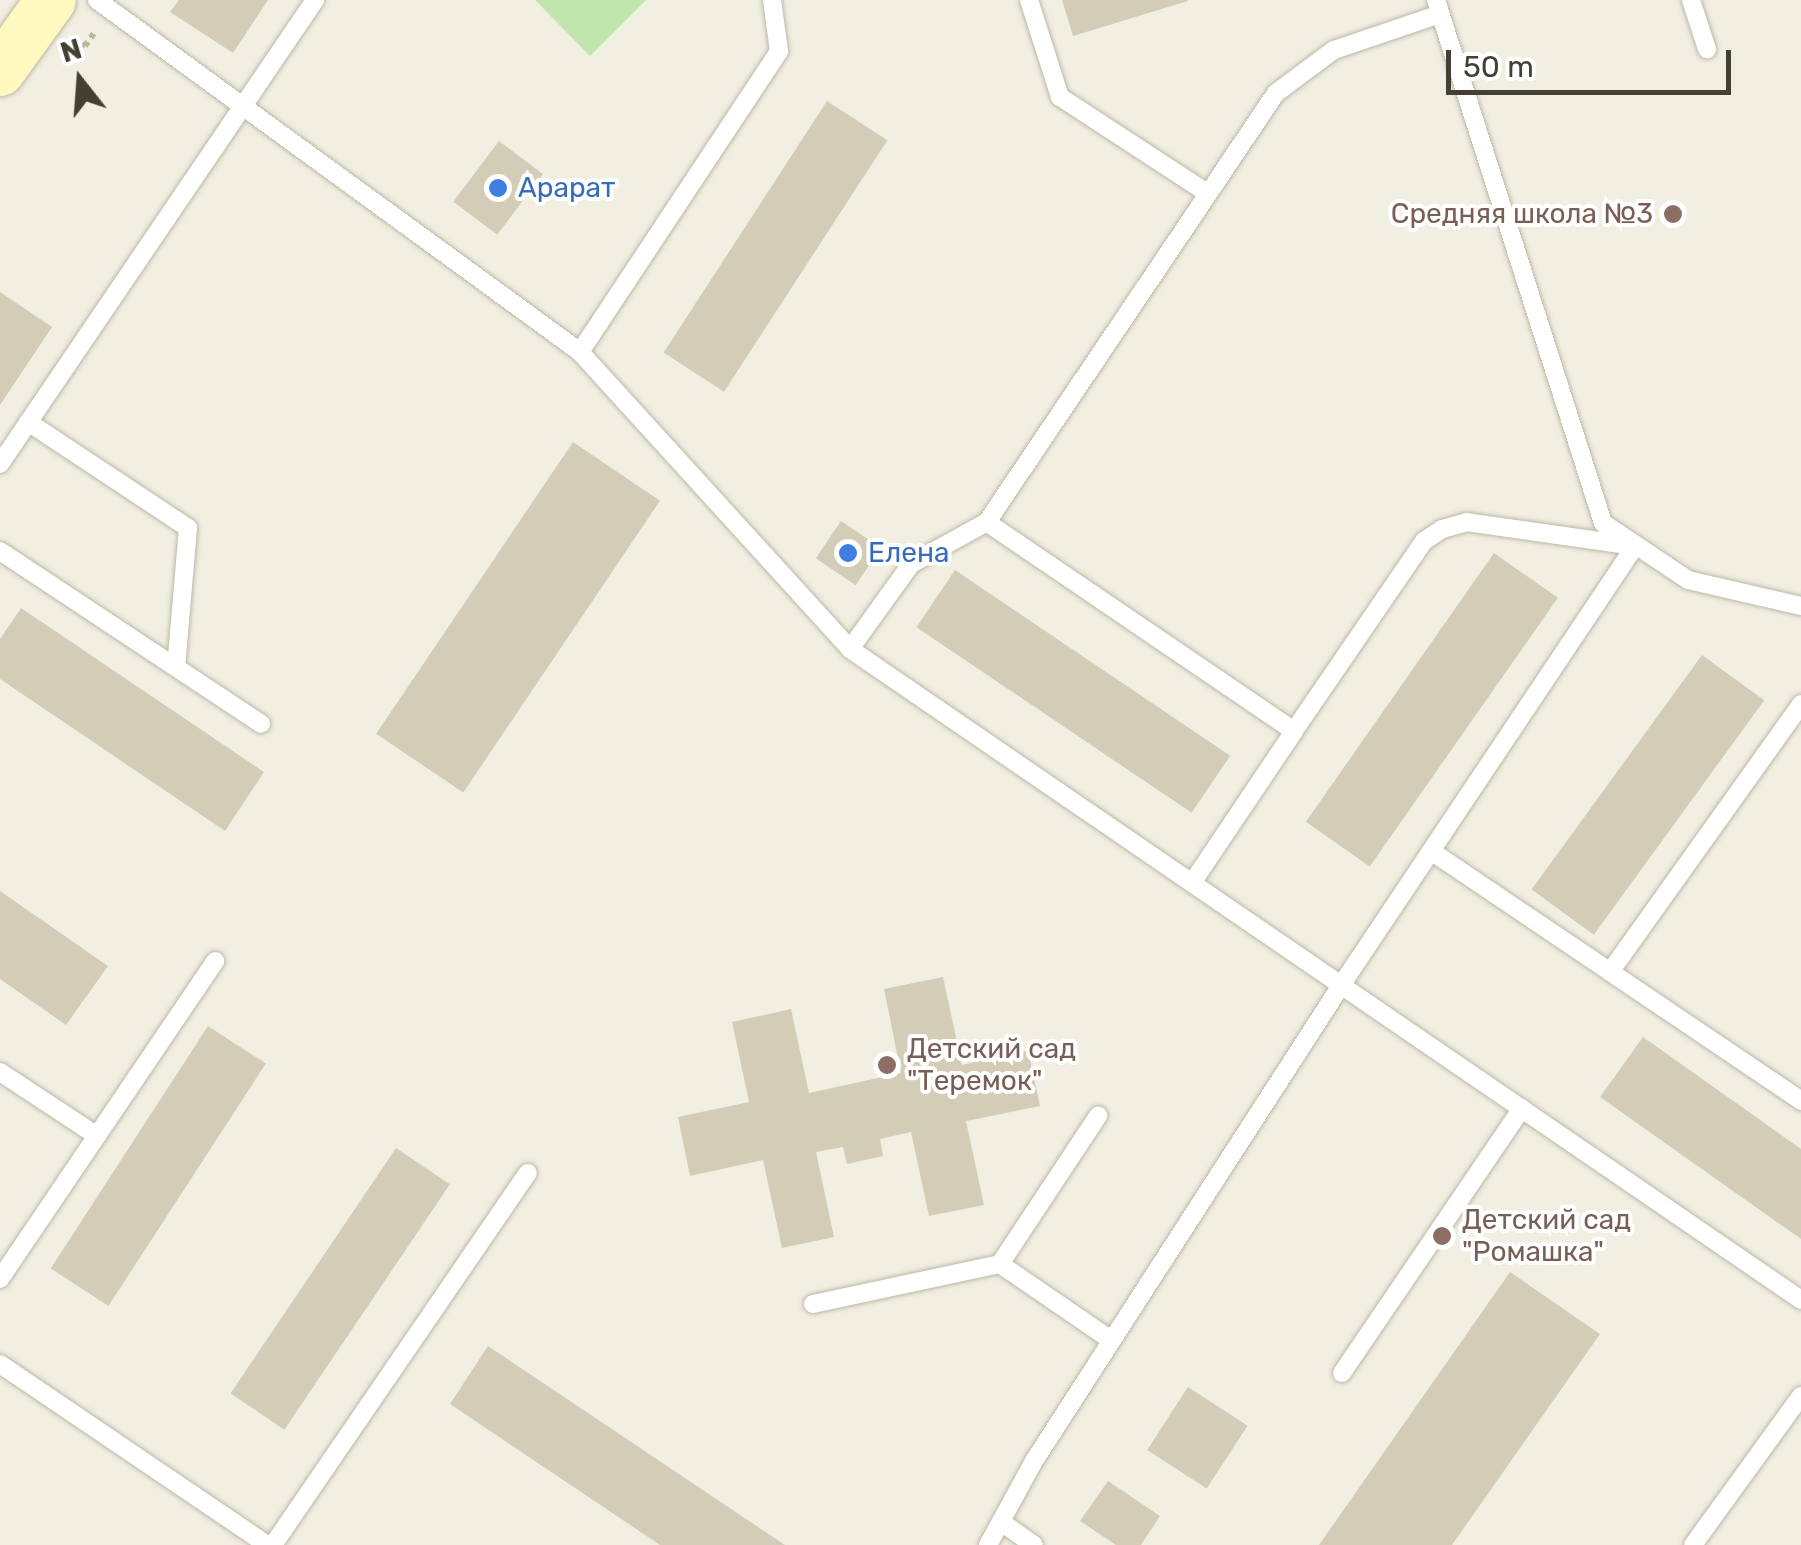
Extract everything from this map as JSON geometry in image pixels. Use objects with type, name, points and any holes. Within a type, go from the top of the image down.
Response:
[{"type":"main road","points":[[0,71],[51,0]]},
{"type":"lane","points":[[96,0],[580,352],[850,649],[1801,1300]]},
{"type":"lane","points":[[0,464],[315,0]]},
{"type":"lane","points":[[580,352],[779,51],[772,0]]},
{"type":"lane","points":[[1028,0],[1060,97],[1206,192]]},
{"type":"lane","points":[[1691,0],[1706,49]]},
{"type":"lane","points":[[850,649],[911,564],[987,522],[1250,125],[1306,68],[1438,7],[1592,504],[1602,523],[1714,590],[1801,606]]},
{"type":"lane","points":[[28,422],[188,528],[176,667]]},
{"type":"lane","points":[[987,522],[1294,731]]},
{"type":"lane","points":[[1192,883],[1424,541],[1442,529],[1467,522],[1635,546]]},
{"type":"lane","points":[[988,1545],[1111,1340],[1342,984],[1635,546]]},
{"type":"lane","points":[[0,551],[262,724]]},
{"type":"lane","points":[[1610,972],[1801,704]]},
{"type":"lane","points":[[1430,851],[1801,1101]]},
{"type":"lane","points":[[0,1279],[215,961]]},
{"type":"lane","points":[[0,1072],[97,1136]]},
{"type":"lane","points":[[1342,1373],[1522,1108]]},
{"type":"lane","points":[[813,1304],[1000,1264],[1098,1116]]},
{"type":"lane","points":[[0,1364],[270,1545],[528,1173]]},
{"type":"lane","points":[[1000,1264],[1111,1340]]},
{"type":"lane","points":[[1694,1545],[1801,1396]]},
{"type":"lane","points":[[1002,1522],[1034,1545]]},
{"type":"green space","points":[[535,0],[646,0],[590,56]]},
{"type":"building","points":[[179,0],[268,0],[233,53],[170,12]]},
{"type":"building","points":[[1062,0],[1188,0],[1188,1],[1073,36]]},
{"type":"building","points":[[827,101],[887,140],[724,392],[664,353]]},
{"type":"building","name":"Арарат","points":[[499,141],[543,174],[497,235],[453,202]]},
{"type":"building","points":[[0,292],[52,327],[0,405]]},
{"type":"building","points":[[573,442],[660,501],[463,793],[376,734]]},
{"type":"building","name":"Елена","points":[[841,521],[881,548],[856,585],[816,558]]},
{"type":"building","points":[[1494,553],[1558,598],[1370,866],[1306,822]]},
{"type":"building","points":[[955,570],[1230,756],[1192,813],[916,627]]},
{"type":"building","points":[[21,608],[264,772],[225,831],[0,679],[0,639]]},
{"type":"building","points":[[1702,655],[1764,700],[1594,935],[1532,890]]},
{"type":"building","points":[[0,891],[108,966],[66,1025],[0,979]]},
{"type":"building","points":[[943,977],[962,1065],[1028,1050],[1040,1106],[966,1121],[984,1205],[929,1216],[911,1132],[880,1139],[883,1156],[847,1164],[843,1147],[816,1152],[834,1237],[782,1248],[763,1160],[690,1176],[678,1117],[749,1102],[732,1022],[791,1009],[809,1093],[901,1073],[884,989]]},
{"type":"building","points":[[208,1026],[266,1064],[108,1306],[51,1268]]},
{"type":"building","points":[[1643,1037],[1801,1149],[1801,1239],[1600,1097]]},
{"type":"building","points":[[396,1148],[450,1184],[284,1430],[230,1393]]},
{"type":"building","points":[[1510,1272],[1600,1334],[1452,1545],[1319,1545]]},
{"type":"building","points":[[488,1346],[785,1545],[660,1545],[450,1404]]},
{"type":"building","points":[[1188,1387],[1248,1426],[1207,1489],[1147,1450]]},
{"type":"building","points":[[1108,1481],[1160,1516],[1141,1545],[1116,1545],[1080,1521]]},
{"type":"place","name":"Арарат","points":[[498,188]]},
{"type":"place","name":"Средняя школа №3","points":[[1673,214]]},
{"type":"place","name":"Елена","points":[[848,553]]},
{"type":"place","name":"Детский сад \"Теремок\"","points":[[887,1065]]},
{"type":"place","name":"Детский сад \"Ромашка\"","points":[[1442,1236]]}]
